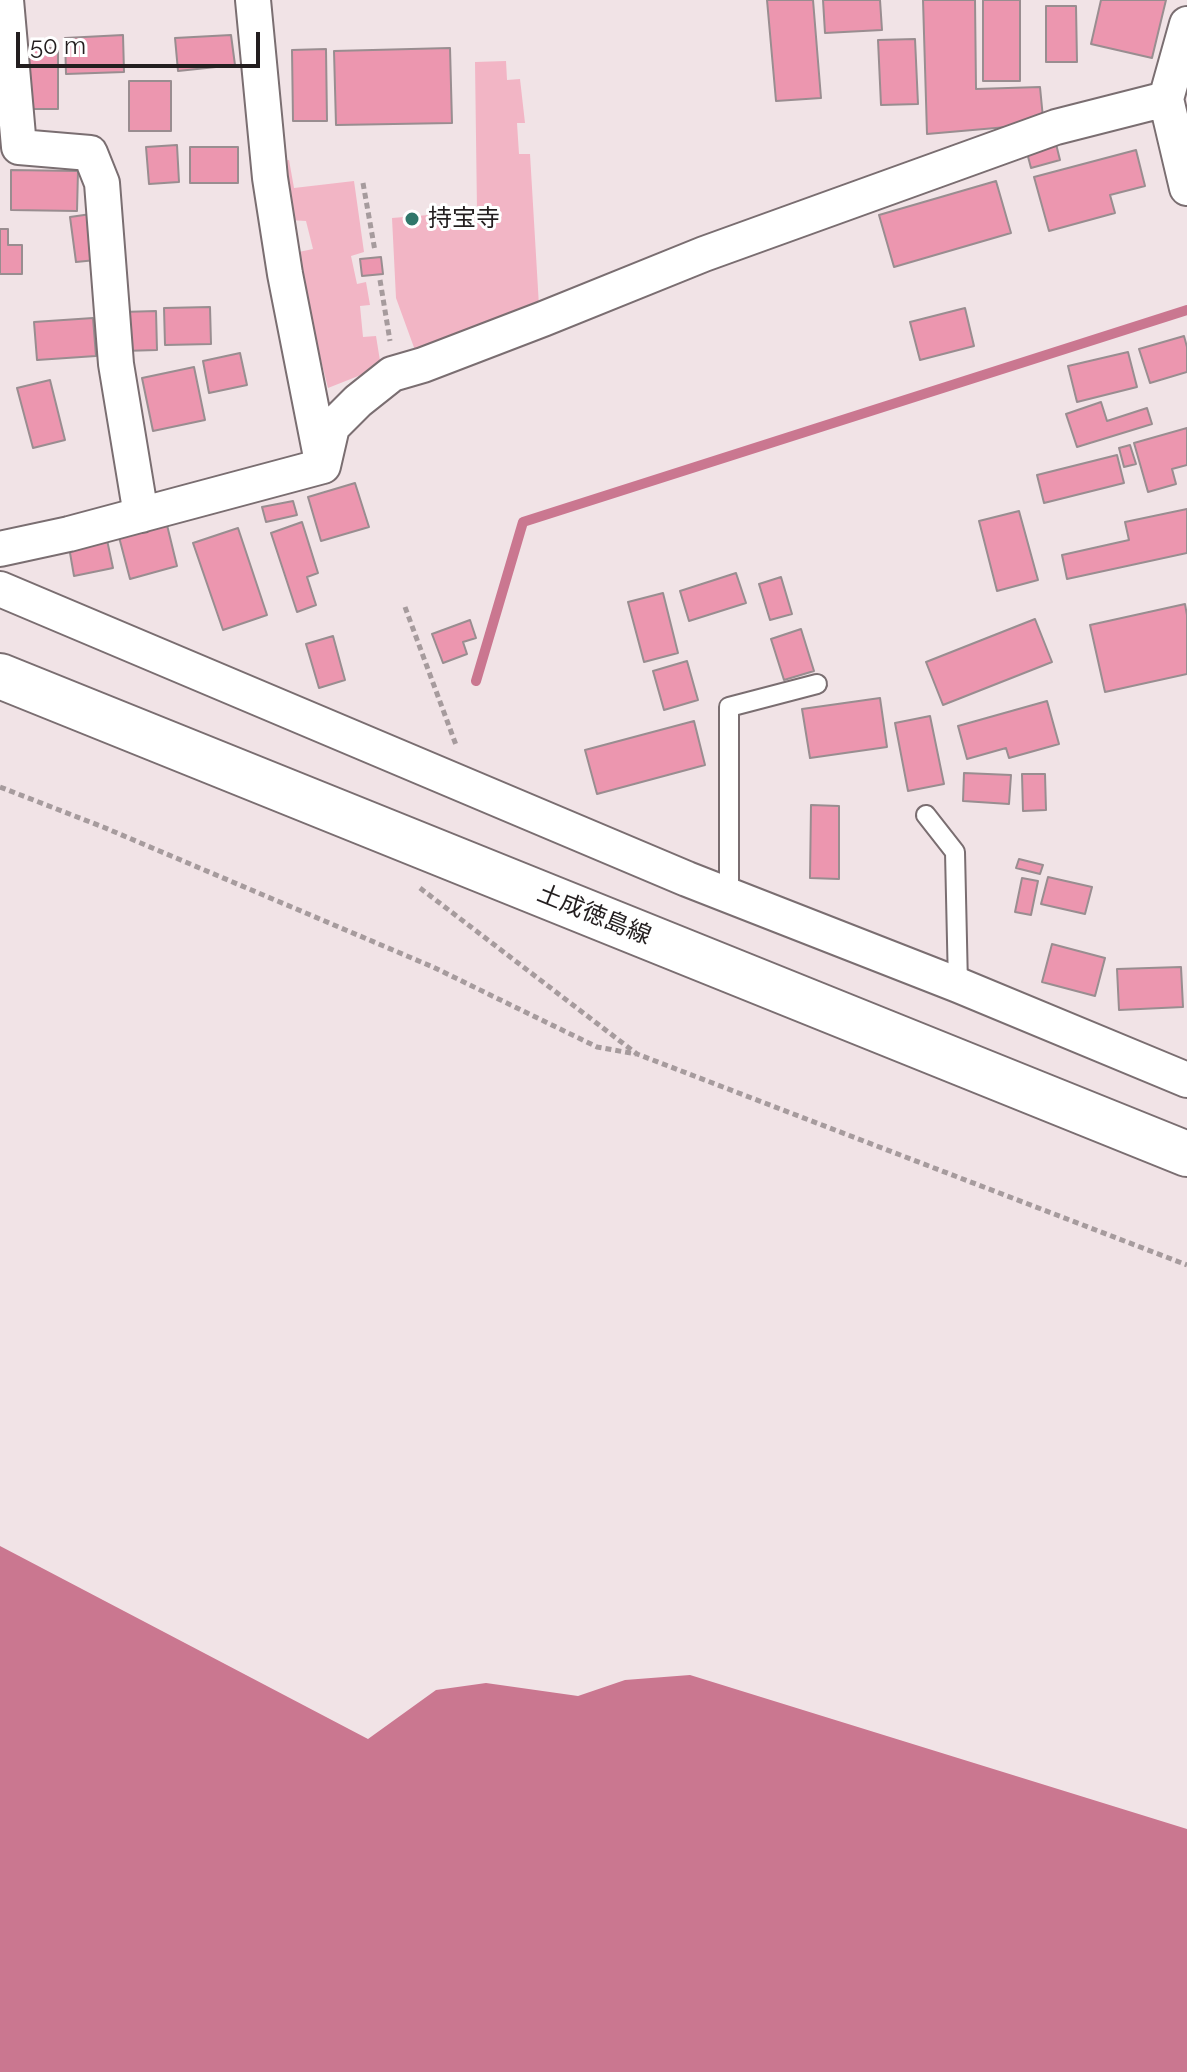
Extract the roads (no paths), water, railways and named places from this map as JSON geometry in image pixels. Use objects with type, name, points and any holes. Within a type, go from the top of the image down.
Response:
[{"type":"main road","name":"土成徳島線","points":[[0,676],[1187,1154]]},
{"type":"street","points":[[6,0],[19,147],[90,153],[102,183],[116,364],[141,515]]},
{"type":"street","points":[[253,0],[270,178],[285,274],[323,466]]},
{"type":"street","points":[[1187,24],[1166,99],[1187,188]]},
{"type":"street","points":[[323,466],[332,427],[392,374],[530,324],[704,254],[1056,127],[1166,99]]},
{"type":"street","points":[[0,549],[69,534],[323,466]]},
{"type":"street","points":[[0,589],[729,895],[1187,1080]]},
{"type":"lane","points":[[729,895],[729,707],[817,684]]},
{"type":"lane","points":[[926,815],[955,852],[958,985]]},
{"type":"waterway","points":[[476,681],[523,522],[1187,310]]},
{"type":"place","name":"持宝寺","points":[[412,219]]}]
